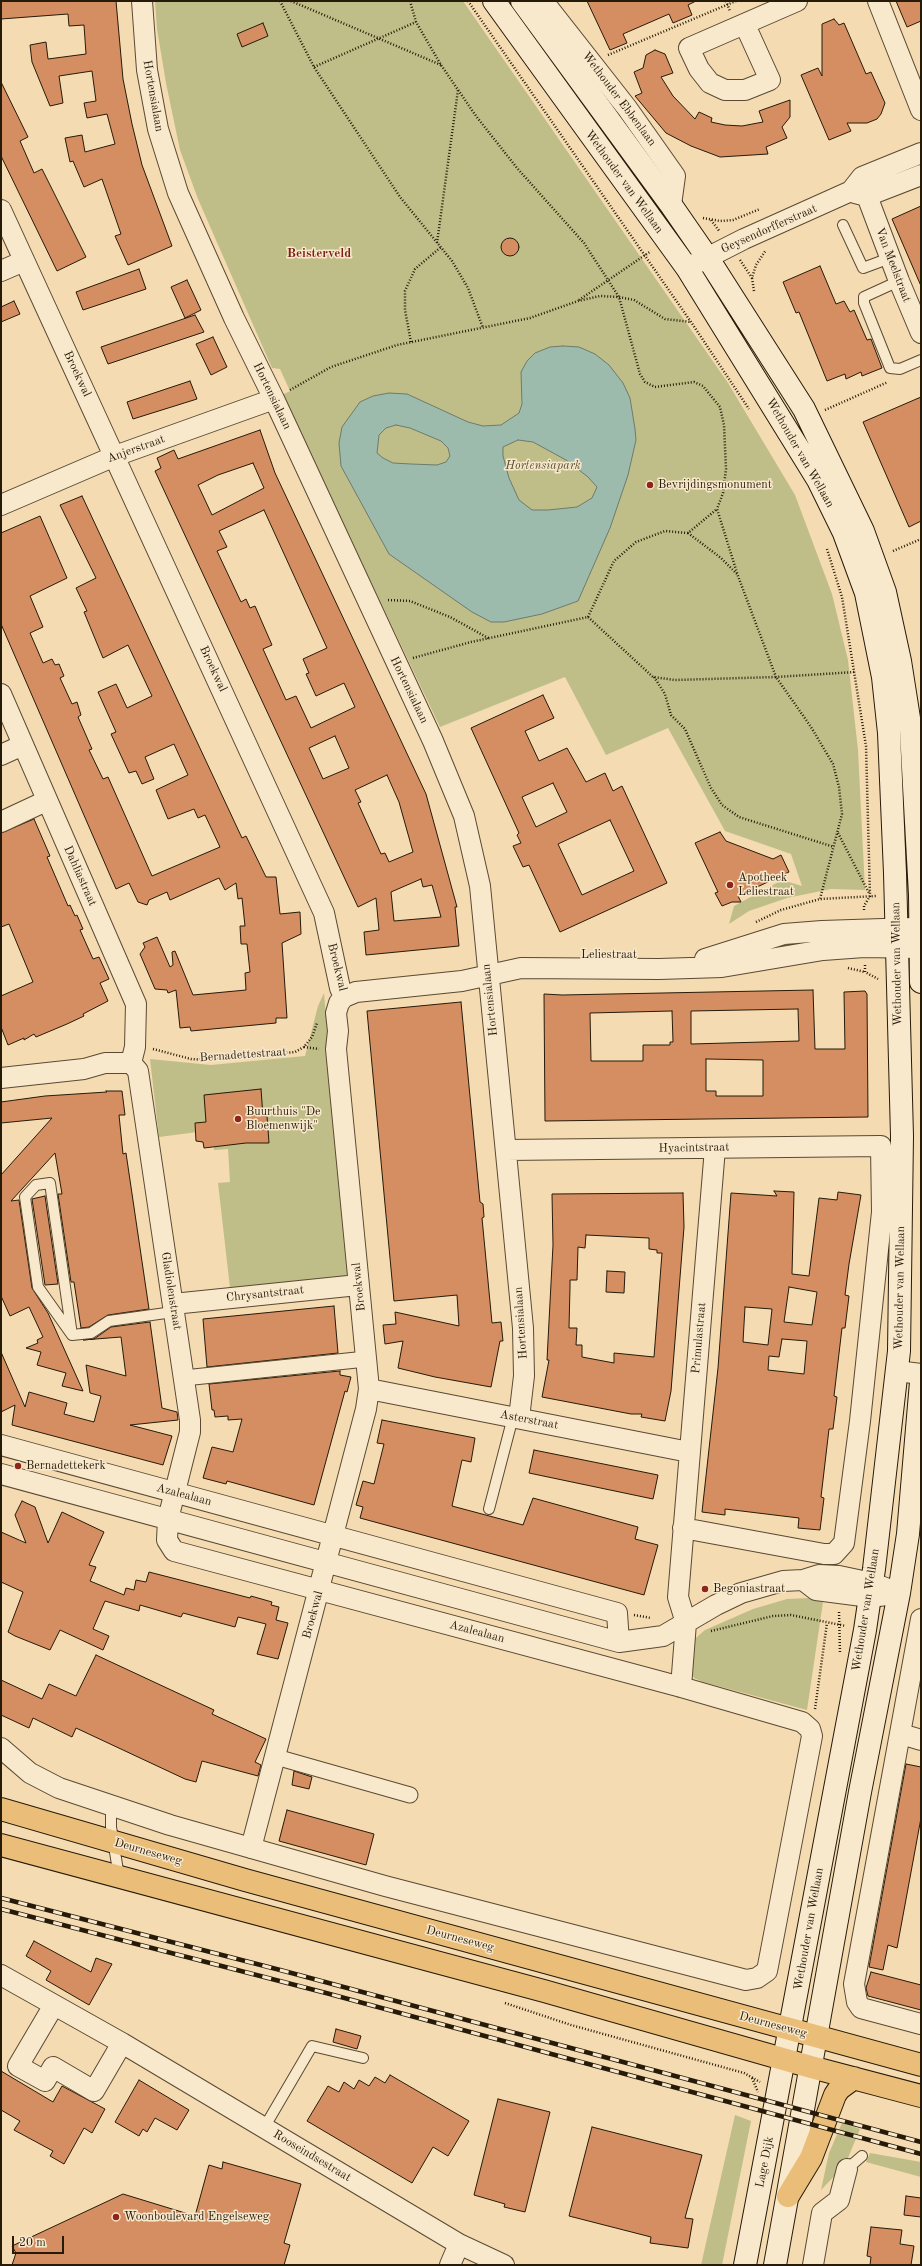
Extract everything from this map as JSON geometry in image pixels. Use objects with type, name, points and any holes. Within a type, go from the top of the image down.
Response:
[{"type":"main road","name":"Wethouder van Wellaan","points":[[494,1],[687,268],[818,480],[844,533],[866,593],[883,677],[889,733],[896,938],[902,1207],[900,1338],[871,1590],[784,2060]]},
{"type":"main road","name":"Wethouder van Wellaan","points":[[522,1],[672,205],[694,223],[708,257],[804,409],[850,501],[885,592],[900,660],[911,731],[921,938],[921,982]]},
{"type":"main road","points":[[775,2265],[899,1593],[908,1534],[921,1382]]},
{"type":"main road","name":"Deurneseweg","points":[[1,1809],[112,1834],[245,1880],[921,2065]]},
{"type":"main road","points":[[1,1845],[544,1991],[784,2060],[921,2096]]},
{"type":"main road","name":"Lage Dijk","points":[[744,2265],[784,2060]]},
{"type":"main road","points":[[788,2196],[811,2158],[833,2099],[839,2089],[854,2078]]},
{"type":"street","name":"Hortensialaan","points":[[142,1],[147,70],[158,129],[178,193],[234,318],[274,399],[396,663],[434,741],[464,816],[480,886],[523,1328],[524,1376],[516,1418]]},
{"type":"street","name":"Wethouder Ebbenlaan","points":[[543,1],[627,108],[676,176],[672,205]]},
{"type":"street","points":[[745,25],[797,1]]},
{"type":"street","points":[[878,1],[921,110]]},
{"type":"street","name":"Geysendorfferstraat","points":[[859,194],[862,177],[921,153]]},
{"type":"street","name":"Geysendorfferstraat","points":[[687,268],[708,257],[859,194],[921,176]]},
{"type":"street","name":"Van Meelstraat","points":[[859,194],[890,258],[921,333]]},
{"type":"street","name":"Broekwal","points":[[1,210],[116,456],[324,913],[340,988],[344,997],[339,1003],[336,1013],[338,1031],[336,1049],[369,1389],[366,1409],[325,1563],[320,1590],[251,1848]]},
{"type":"street","points":[[1,271],[24,261]]},
{"type":"street","name":"Anjerstraat","points":[[1,505],[116,456],[274,399]]},
{"type":"street","name":"Dahliastraat","points":[[1,694],[46,801],[136,1004],[133,1055]]},
{"type":"street","points":[[1,755],[23,745]]},
{"type":"street","points":[[1,822],[46,801]]},
{"type":"street","name":"Leliestraat","points":[[344,997],[356,992],[462,981],[521,968],[659,969],[714,957],[784,934],[864,939],[921,938]]},
{"type":"street","points":[[1,1078],[84,1069],[133,1055]]},
{"type":"street","name":"Gladiolenstraat","points":[[133,1055],[138,1071],[184,1378],[190,1432],[168,1520]]},
{"type":"street","name":"Hyacintstraat","points":[[506,1150],[881,1146]]},
{"type":"street","name":"Wethouder van Wellaan","points":[[683,1528],[824,1554],[834,1554],[844,1543],[860,1421],[882,1212],[881,1146]]},
{"type":"street","name":"Primulastraat","points":[[686,1623],[678,1597],[715,1148]]},
{"type":"street","name":"Chrysantstraat","points":[[173,1308],[358,1285]]},
{"type":"street","points":[[184,1378],[366,1359]]},
{"type":"street","points":[[897,1371],[921,1374]]},
{"type":"street","name":"Asterstraat","points":[[369,1389],[689,1452]]},
{"type":"street","name":"Azalealaan","points":[[1,1445],[617,1613],[619,1642]]},
{"type":"street","points":[[1,1474],[619,1642],[663,1636],[716,1605],[741,1593],[783,1581],[803,1580],[819,1575],[839,1576],[871,1590],[899,1593]]},
{"type":"street","name":"Azalealaan","points":[[168,1520],[167,1540],[174,1551],[681,1687],[802,1722],[810,1729]]},
{"type":"street","points":[[921,1619],[854,1984],[857,2002],[861,2008],[921,2024]]},
{"type":"street","points":[[681,1687],[686,1623]]},
{"type":"street","points":[[1,1748],[30,1773],[59,1788],[170,1825],[385,1886],[746,1980],[757,1978],[767,1971],[812,1736],[810,1729]]},
{"type":"street","points":[[901,1734],[921,1740]]},
{"type":"street","points":[[276,1757],[410,1795]]},
{"type":"street","name":"Rooseindsestraat","points":[[1,1975],[122,2043],[459,2244],[504,2265]]},
{"type":"street","points":[[54,2005],[18,2066],[45,2081],[53,2067],[94,2091],[122,2043]]},
{"type":"street","points":[[813,2265],[822,2213],[839,2200],[847,2169]]},
{"type":"street","points":[[450,2265],[459,2244]]},
{"type":"lane","points":[[843,225],[863,268],[890,258]]},
{"type":"lane","points":[[899,281],[864,297],[864,303],[890,368],[900,369],[921,360]]},
{"type":"lane","points":[[50,1183],[72,1335],[38,1287],[25,1197],[36,1184],[50,1183]]},
{"type":"lane","points":[[72,1335],[91,1333],[109,1321],[173,1308]]},
{"type":"lane","points":[[488,1509],[516,1418]]},
{"type":"lane","points":[[111,1805],[112,1834],[119,1877]]},
{"type":"lane","points":[[264,2128],[312,2046],[363,2058]]},
{"type":"lane","points":[[847,2169],[862,2156]]},
{"type":"path","points":[[280,1],[314,67],[400,197],[452,261],[468,288],[483,328]]},
{"type":"path","points":[[291,1],[442,66]]},
{"type":"path","points":[[410,1],[416,22],[442,66],[458,89],[517,168],[584,243],[619,296],[640,374],[645,382],[655,387],[694,382],[703,386],[720,407],[724,425],[726,469],[723,493],[717,510],[688,533]]},
{"type":"path","name":"Wethouder van Wellaan","points":[[468,1],[692,322],[751,412]]},
{"type":"path","points":[[591,62],[736,1]]},
{"type":"path","points":[[314,67],[416,22]]},
{"type":"path","points":[[438,243],[458,89]]},
{"type":"path","points":[[578,301],[667,240]]},
{"type":"path","points":[[412,342],[405,310],[405,291],[415,269],[440,247]]},
{"type":"path","points":[[274,399],[331,368],[397,345],[530,318],[578,301],[600,296],[619,296],[634,300],[665,319],[692,322]]},
{"type":"path","points":[[821,412],[905,375],[909,366]]},
{"type":"path","points":[[717,510],[738,576],[776,676],[811,727],[833,764],[839,787],[842,814],[820,899]]},
{"type":"path","points":[[588,617],[614,561],[636,542],[665,531],[688,533],[700,540],[721,558],[738,576]]},
{"type":"path","points":[[893,551],[921,539]]},
{"type":"path","name":"Wethouder van Wellaan","points":[[825,542],[842,597],[866,746],[870,896],[864,906],[865,972],[878,979],[880,985]]},
{"type":"path","points":[[367,599],[410,601],[450,617],[490,640]]},
{"type":"path","points":[[396,663],[471,642],[490,640],[588,617]]},
{"type":"path","points":[[588,617],[654,677],[665,694],[671,715],[685,730],[711,788],[722,805],[739,817],[834,847]]},
{"type":"path","points":[[654,677],[675,680],[855,672]]},
{"type":"path","points":[[752,924],[781,910],[820,899],[870,896],[838,833]]},
{"type":"path","name":"Bernadettestraat","points":[[133,1055],[150,1048],[191,1059],[208,1060],[295,1052],[304,1047],[312,1037],[321,1016]]},
{"type":"path","points":[[686,1623],[704,1633],[772,1616],[791,1616],[838,1624]]},
{"type":"path","points":[[810,1729],[814,1717],[827,1623]]},
{"type":"green space","name":"Hortensiapark","points":[[155,1],[463,1],[728,383],[795,495],[832,594],[848,660],[858,750],[865,890],[831,889],[787,898],[749,911],[729,924],[734,906],[782,880],[802,886],[791,854],[725,831],[668,728],[606,755],[565,677],[440,727],[282,395],[290,391],[280,369],[272,368],[198,199],[180,150],[166,83],[157,29]]},
{"type":"green space","points":[[324,993],[349,1283],[230,1288],[218,1183],[230,1182],[228,1149],[214,1150],[213,1139],[205,1131],[159,1137],[150,1059],[211,1065],[305,1056],[318,1006]]},
{"type":"green space","points":[[809,1598],[823,1602],[807,1710],[703,1682],[694,1678],[691,1672],[691,1642],[705,1630],[753,1609],[787,1599]]},
{"type":"green space","points":[[735,2115],[751,2121],[722,2265],[701,2265]]},
{"type":"green space","points":[[842,2123],[860,2129],[845,2165],[821,2190],[829,2153]]},
{"type":"green space","points":[[870,2153],[921,2162],[921,2177],[866,2162]]},
{"type":"shaded area","points":[[550,347],[579,347],[595,354],[609,365],[623,383],[630,398],[636,440],[628,475],[610,528],[578,601],[542,614],[504,622],[491,622],[472,612],[389,554],[341,466],[339,443],[342,427],[360,402],[373,396],[389,393],[407,394],[468,422],[483,426],[501,425],[519,413],[522,404],[521,372],[527,361],[535,353]],"holes":[[[396,425],[410,428],[441,441],[448,448],[450,456],[446,462],[437,465],[393,463],[383,458],[377,453],[379,435],[386,428]],[[518,440],[533,442],[566,460],[588,477],[597,487],[592,498],[577,507],[548,510],[532,510],[519,500],[509,478],[503,456],[503,447]]]},
{"type":"building","points":[[1,1],[116,1],[123,79],[132,124],[142,165],[172,246],[128,265],[115,236],[121,234],[102,179],[84,187],[73,161],[70,162],[65,138],[82,135],[85,152],[115,144],[107,114],[87,118],[84,103],[96,101],[92,71],[59,76],[63,103],[50,106],[32,62],[30,45],[46,42],[48,59],[86,54],[84,25],[69,26],[68,14],[1,19]]},
{"type":"building","points":[[587,1],[696,1],[688,5],[692,15],[673,23],[669,14],[623,34],[627,43],[610,50]]},
{"type":"building","points":[[896,1],[921,1],[921,21],[907,27]]},
{"type":"building","points":[[834,19],[839,25],[844,23],[866,74],[871,72],[885,103],[881,114],[877,119],[867,123],[847,123],[851,131],[829,140],[801,75],[818,68],[822,76],[822,24]]},
{"type":"building","points":[[263,23],[268,36],[242,47],[237,34]]},
{"type":"building","points":[[655,50],[665,54],[673,73],[661,77],[673,96],[695,119],[699,112],[712,118],[711,122],[725,125],[742,126],[763,122],[759,111],[790,100],[790,117],[782,127],[787,138],[766,147],[768,154],[720,157],[691,146],[666,133],[635,96],[642,93],[634,72],[643,68],[646,55]]},
{"type":"building","points":[[1,82],[28,137],[20,141],[34,173],[42,169],[86,257],[57,271],[1,156]]},
{"type":"building","points":[[921,206],[921,286],[892,219]]},
{"type":"building","points":[[510,238],[516,241],[519,247],[516,253],[510,256],[504,253],[501,247],[504,241]]},
{"type":"building","points":[[820,266],[836,304],[844,301],[850,312],[854,310],[867,340],[871,339],[882,368],[862,376],[861,372],[846,379],[845,374],[827,381],[799,312],[796,313],[783,282]]},
{"type":"building","points":[[139,269],[146,289],[83,310],[76,292]]},
{"type":"building","points":[[187,280],[201,310],[185,318],[171,287]]},
{"type":"building","points":[[14,301],[20,314],[1,322],[1,307]]},
{"type":"building","points":[[195,315],[204,332],[108,364],[101,347]]},
{"type":"building","points":[[213,337],[227,367],[211,375],[196,344]]},
{"type":"building","points":[[190,381],[197,399],[133,419],[127,402]]},
{"type":"building","points":[[921,397],[921,521],[909,527],[863,422]]},
{"type":"building","points":[[260,430],[275,473],[426,794],[457,907],[455,907],[459,946],[366,955],[364,932],[379,930],[376,898],[358,907],[155,471],[161,468],[157,458],[174,450],[178,459]],"holes":[[[253,463],[264,488],[212,515],[198,485],[218,475]],[[264,510],[327,648],[303,659],[309,673],[306,674],[316,696],[344,683],[355,707],[311,728],[296,696],[286,700],[263,649],[272,645],[255,606],[250,608],[246,599],[241,602],[217,551],[227,547],[219,531]],[[335,736],[349,768],[323,779],[309,748]],[[387,775],[399,802],[413,852],[389,862],[385,853],[381,854],[358,803],[361,802],[355,790]],[[421,879],[423,887],[432,885],[441,917],[394,921],[391,892]]]},
{"type":"building","points":[[82,496],[242,838],[246,836],[266,877],[276,877],[280,914],[300,912],[301,934],[282,943],[287,1018],[276,1018],[276,1023],[191,1031],[190,1027],[180,1028],[176,990],[168,993],[167,990],[155,989],[140,954],[145,947],[143,943],[157,937],[170,967],[173,965],[172,952],[175,951],[193,995],[246,990],[245,973],[250,972],[247,944],[241,944],[240,926],[245,926],[242,898],[238,899],[236,883],[225,890],[219,878],[170,900],[167,892],[149,900],[147,905],[138,902],[129,883],[116,889],[1,624],[1,533],[40,516],[67,578],[30,596],[43,627],[30,633],[43,663],[52,659],[55,665],[59,664],[64,676],[60,678],[72,704],[77,702],[81,715],[78,717],[92,749],[89,750],[103,779],[108,777],[152,876],[220,847],[205,815],[198,818],[194,809],[168,819],[156,790],[188,775],[174,744],[145,757],[154,779],[142,784],[136,771],[129,773],[111,734],[116,732],[98,692],[116,684],[127,708],[152,696],[128,645],[103,658],[84,612],[87,611],[76,588],[96,578],[60,505]]},
{"type":"building","points":[[543,695],[554,718],[525,731],[539,761],[567,748],[586,782],[605,773],[613,791],[622,786],[667,883],[560,932],[529,865],[523,867],[513,846],[521,843],[517,835],[519,833],[471,728]],"holes":[[[553,783],[567,812],[536,827],[522,797]],[[610,820],[634,871],[582,895],[558,844]]]},
{"type":"building","points":[[34,819],[50,856],[47,857],[68,906],[70,905],[75,916],[77,915],[83,929],[80,930],[93,959],[99,957],[109,979],[100,983],[108,1001],[83,1014],[84,1016],[67,1024],[36,1037],[34,1034],[24,1040],[24,1038],[8,1045],[1,1027],[1,996],[33,982],[9,924],[1,927],[1,833]]},
{"type":"building","points":[[720,832],[726,841],[773,859],[781,855],[789,872],[738,896],[741,902],[732,902],[722,906],[715,893],[718,892],[695,843]]},
{"type":"building","points":[[813,990],[815,1049],[845,1049],[844,992],[865,991],[867,994],[868,1117],[545,1121],[544,994],[562,995]],"holes":[[[798,1009],[799,1041],[691,1044],[691,1011]],[[672,1011],[673,1042],[670,1042],[670,1045],[643,1045],[643,1061],[591,1061],[590,1013]],[[706,1059],[763,1060],[763,1096],[716,1096],[716,1091],[706,1091]]]},
{"type":"building","points":[[461,1002],[480,1202],[483,1204],[484,1217],[482,1218],[492,1323],[501,1322],[503,1341],[500,1341],[491,1387],[435,1377],[398,1368],[403,1341],[385,1344],[383,1325],[396,1324],[395,1312],[459,1326],[457,1295],[394,1301],[367,1011]]},
{"type":"building","name":"Buurthuis \"De Bloemenwijk\"","points":[[261,1089],[263,1116],[267,1116],[269,1143],[246,1143],[204,1148],[203,1142],[196,1141],[195,1123],[206,1122],[204,1095]]},
{"type":"building","points":[[106,1091],[122,1091],[125,1115],[119,1115],[123,1154],[126,1153],[149,1309],[108,1315],[89,1327],[81,1328],[74,1282],[71,1282],[58,1194],[62,1194],[55,1153],[11,1201],[19,1200],[32,1288],[48,1313],[83,1391],[62,1386],[66,1373],[37,1365],[41,1352],[26,1348],[38,1343],[37,1340],[43,1337],[29,1307],[10,1316],[1,1296],[1,1175],[52,1118],[1,1123],[1,1102],[45,1096],[107,1092]]},
{"type":"building","points":[[774,1191],[794,1192],[792,1274],[809,1276],[819,1198],[837,1200],[838,1192],[861,1195],[845,1295],[849,1296],[845,1328],[842,1328],[834,1396],[837,1397],[833,1429],[829,1429],[821,1497],[824,1498],[820,1530],[798,1528],[799,1518],[725,1509],[725,1515],[702,1512],[718,1368],[731,1193],[777,1196]],"holes":[[[789,1287],[817,1292],[812,1325],[784,1322]],[[745,1307],[772,1309],[768,1345],[743,1342]],[[782,1339],[807,1341],[804,1374],[768,1370],[769,1356],[779,1357]]]},
{"type":"building","points":[[683,1193],[684,1227],[671,1391],[665,1421],[641,1417],[642,1414],[631,1414],[542,1397],[549,1360],[547,1360],[553,1245],[552,1194]],"holes":[[[586,1235],[649,1238],[649,1249],[657,1250],[657,1253],[662,1253],[654,1357],[614,1353],[614,1363],[582,1357],[582,1345],[576,1345],[577,1328],[569,1328],[570,1280],[577,1280],[578,1247],[585,1248]]]},
{"type":"building","points":[[45,1196],[58,1284],[45,1285],[32,1199]]},
{"type":"building","points":[[607,1271],[625,1272],[624,1293],[606,1292]]},
{"type":"building","points":[[334,1306],[338,1353],[207,1367],[203,1319]]},
{"type":"building","points":[[150,1322],[162,1408],[177,1412],[178,1420],[130,1425],[172,1436],[163,1465],[12,1425],[15,1405],[1,1412],[1,1352],[25,1407],[29,1392],[67,1403],[64,1414],[94,1422],[101,1396],[90,1393],[86,1365],[126,1376],[121,1337],[83,1340],[94,1339],[111,1327]]},
{"type":"building","points":[[340,1371],[340,1375],[351,1377],[347,1392],[345,1391],[314,1505],[227,1481],[226,1484],[203,1478],[212,1447],[233,1452],[242,1419],[228,1420],[228,1416],[215,1417],[214,1410],[212,1410],[209,1384]]},
{"type":"building","points":[[382,1420],[475,1438],[471,1462],[462,1460],[452,1506],[523,1525],[533,1498],[638,1527],[635,1539],[658,1545],[644,1595],[360,1518],[363,1507],[356,1505],[363,1481],[374,1484],[384,1444],[377,1443]]},
{"type":"building","points":[[534,1450],[658,1475],[653,1499],[529,1473]]},
{"type":"building","points":[[22,1501],[35,1507],[48,1543],[62,1512],[104,1532],[89,1565],[96,1567],[90,1581],[124,1595],[126,1588],[134,1590],[136,1580],[146,1582],[149,1572],[250,1598],[251,1596],[272,1602],[271,1605],[279,1607],[276,1620],[288,1623],[278,1659],[257,1654],[266,1624],[238,1617],[235,1627],[183,1613],[181,1617],[140,1605],[139,1611],[105,1601],[93,1629],[109,1636],[103,1650],[60,1630],[50,1650],[8,1632],[23,1592],[1,1582],[1,1532],[26,1543],[15,1515]]},
{"type":"building","points":[[96,1655],[214,1710],[212,1714],[266,1739],[255,1762],[261,1765],[258,1776],[202,1761],[196,1782],[185,1779],[76,1728],[72,1737],[33,1718],[29,1728],[1,1715],[1,1680],[42,1699],[49,1684],[76,1696]]},
{"type":"building","points":[[906,1764],[921,1767],[921,1818],[897,1948],[888,1945],[883,1970],[869,1967]]},
{"type":"building","points":[[294,1771],[312,1777],[309,1789],[292,1785]]},
{"type":"building","points":[[287,1810],[374,1834],[366,1865],[279,1841]]},
{"type":"building","points":[[34,1941],[91,1972],[96,1958],[112,1964],[89,2005],[46,1980],[51,1971],[26,1956]]},
{"type":"building","points":[[871,1972],[921,1985],[921,2010],[868,1996],[866,1988]]},
{"type":"building","points":[[336,2029],[361,2036],[357,2049],[333,2042]]},
{"type":"building","points":[[1,2071],[53,2102],[62,2086],[105,2109],[92,2133],[84,2128],[64,2164],[50,2156],[53,2151],[14,2130],[20,2121],[1,2110]]},
{"type":"building","points":[[390,2075],[469,2121],[448,2156],[433,2147],[412,2183],[307,2121],[328,2086],[339,2092],[344,2082],[354,2089],[359,2080],[369,2086],[375,2077],[385,2083]]},
{"type":"building","points":[[139,2080],[189,2110],[177,2130],[155,2118],[147,2132],[143,2129],[139,2136],[115,2122]]},
{"type":"building","points":[[498,2099],[550,2112],[525,2212],[504,2207],[505,2204],[474,2195]]},
{"type":"building","points":[[592,2127],[702,2155],[685,2218],[693,2219],[688,2248],[650,2243],[651,2237],[569,2216]]},
{"type":"building","name":"Woonboulevard Engelseweg","points":[[223,2162],[301,2184],[284,2243],[290,2245],[284,2265],[12,2265],[16,2253],[12,2246],[123,2194],[195,2216],[209,2165],[222,2169]]},
{"type":"building","points":[[906,2196],[921,2198],[921,2217],[904,2215]]},
{"type":"building","points":[[871,2227],[902,2230],[900,2244],[914,2246],[911,2265],[870,2265],[871,2257],[867,2256]]},
{"type":"railway","points":[[1,1898],[284,1971],[921,2142]]},
{"type":"railway","points":[[1,1909],[326,1993],[921,2154]]},
{"type":"place","name":"Bevrijdingsmonument","points":[[650,485]]},
{"type":"place","name":"Apotheek Leliestraat","points":[[730,885]]},
{"type":"place","name":"Buurthuis \"De Bloemenwijk\"","points":[[238,1119]]},
{"type":"place","name":"Bernadettekerk","points":[[18,1466]]},
{"type":"place","name":"Begoniastraat","points":[[705,1589]]},
{"type":"place","name":"Woonboulevard Engelseweg","points":[[116,2217]]},
{"type":"district","name":"Beisterveld","points":[[319,254]]}]
